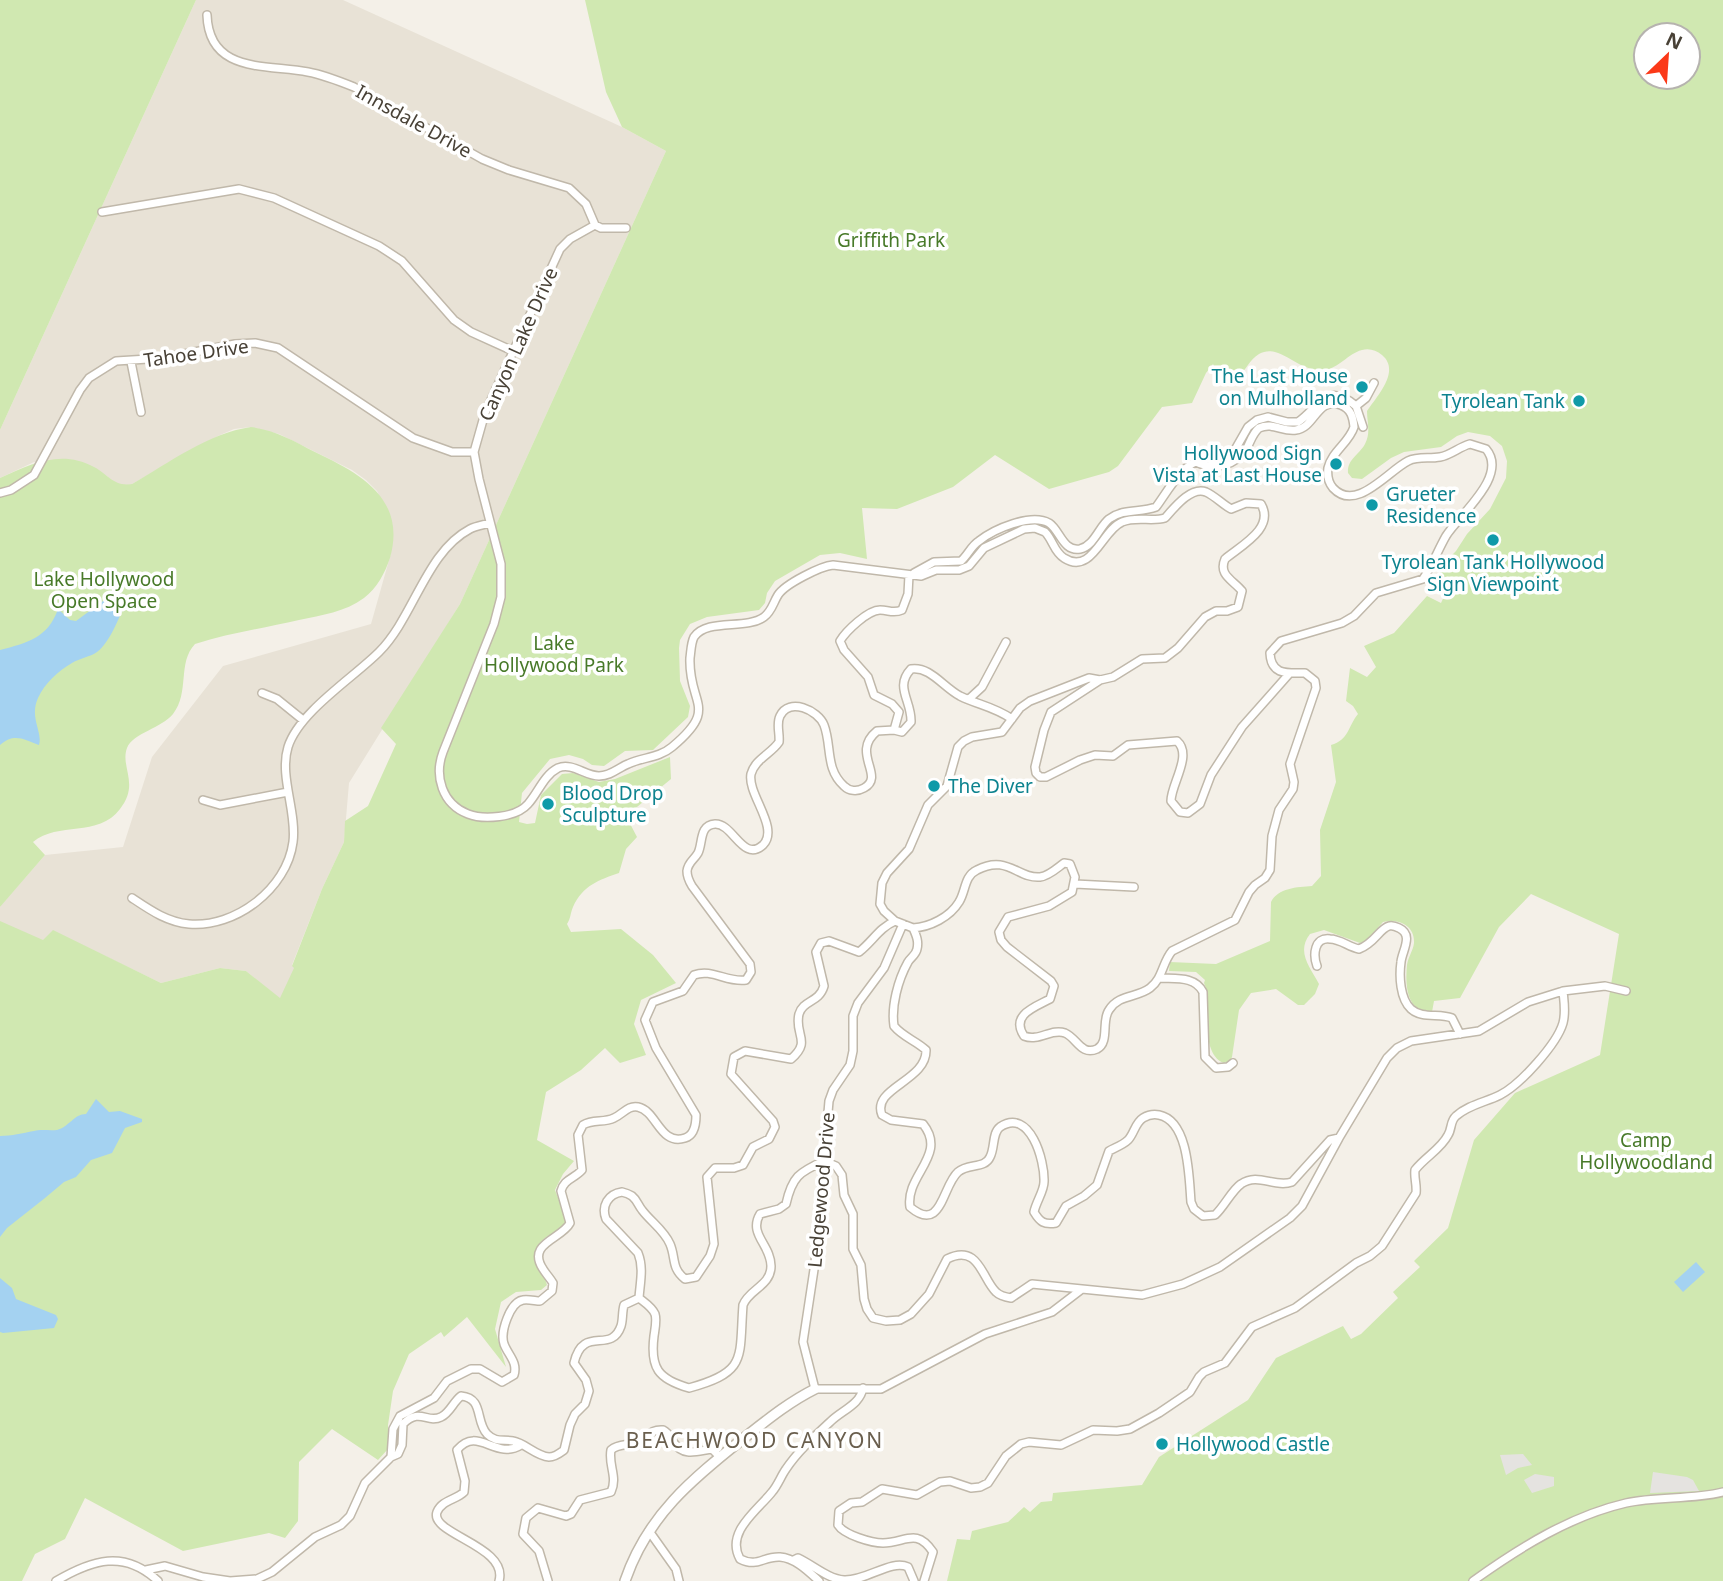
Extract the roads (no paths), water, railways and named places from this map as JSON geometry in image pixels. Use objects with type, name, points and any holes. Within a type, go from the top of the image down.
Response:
[{"type":"street","name":"Innsdale Drive","points":[[206,15],[213,41],[227,57],[258,67],[320,75],[354,87],[482,159],[576,192],[586,204],[595,225]]},
{"type":"street","points":[[102,212],[239,189],[274,198],[379,246],[402,261],[454,320],[471,332],[513,351]]},
{"type":"street","points":[[595,225],[601,228],[626,228]]},
{"type":"street","name":"Canyon Lake Drive","points":[[595,225],[570,239],[560,249],[485,413],[474,452],[501,564],[502,589],[491,634],[440,759],[441,785],[450,802],[474,816],[497,816],[518,811],[526,806],[544,782],[560,767],[569,766],[594,776],[607,775],[632,762],[660,755],[692,728],[700,713],[691,676],[693,639],[700,631],[759,620],[772,609],[780,592],[828,565],[911,574]]},
{"type":"street","name":"Tahoe Drive","points":[[0,493],[11,490],[34,475],[80,390],[89,377],[110,363],[164,358],[235,344],[267,345],[287,352],[414,438],[452,452],[474,452]]},
{"type":"street","points":[[131,362],[141,412]]},
{"type":"street","points":[[1356,406],[1366,398],[1374,383]]},
{"type":"street","points":[[1156,508],[1185,469],[1196,462],[1232,455],[1248,427],[1257,420],[1268,417],[1298,422],[1317,402],[1332,397],[1345,399],[1356,406],[1363,427]]},
{"type":"street","points":[[1100,680],[1089,678],[1051,691],[1020,708],[1002,732],[972,737],[958,747],[947,786],[928,805],[909,849],[887,873],[882,883],[880,904],[884,911],[899,922],[913,928],[925,928],[952,910],[959,902],[969,876],[983,867],[1007,865],[1038,877],[1064,863],[1070,864],[1075,884],[1072,892],[1049,906],[1008,917],[999,932],[1007,947],[1054,986],[1050,999],[1026,1011],[1021,1017],[1019,1029],[1024,1036],[1038,1039],[1058,1032],[1070,1036],[1083,1049],[1095,1049],[1104,1041],[1106,1013],[1114,1002],[1150,989],[1160,978],[1167,957],[1172,951],[1235,920],[1249,892],[1270,870],[1272,836],[1279,810],[1293,789],[1290,764],[1316,688],[1315,681],[1305,673],[1280,673],[1274,667],[1270,653],[1274,646],[1281,641],[1353,617],[1376,593],[1423,579],[1448,534],[1476,500],[1490,475],[1492,459],[1481,446],[1470,444],[1443,457],[1412,459],[1360,494],[1344,495],[1336,492],[1329,483],[1329,465],[1349,439],[1354,427],[1350,412],[1339,404],[1332,403],[1322,407],[1304,427],[1297,430],[1272,424],[1259,428],[1235,461],[1214,467],[1196,462]]},
{"type":"street","points":[[911,574],[921,576],[936,569],[965,569],[984,548],[1030,528],[1045,532],[1064,559],[1078,562],[1090,557],[1117,525],[1128,520],[1166,517],[1187,494],[1195,491],[1205,491],[1231,509],[1246,503],[1261,505],[1266,518],[1263,527],[1225,559],[1222,566],[1228,579],[1242,591],[1238,607],[1216,611],[1205,617],[1178,648],[1165,658],[1134,662],[1125,671],[1100,680],[1051,712],[1035,767],[1040,777],[1046,777],[1095,755],[1113,756],[1128,745],[1177,741],[1184,752],[1171,792],[1171,801],[1181,812],[1188,813],[1199,804],[1210,775],[1242,727],[1289,674]]},
{"type":"street","points":[[911,574],[934,562],[961,561],[979,541],[1021,521],[1036,519],[1051,524],[1067,546],[1078,549],[1090,543],[1111,517],[1126,511],[1156,508],[1170,511]]},
{"type":"street","points":[[1145,510],[1145,520]]},
{"type":"street","points":[[132,898],[159,915],[191,924],[221,921],[249,907],[265,894],[277,880],[293,845],[294,830],[288,792],[288,747],[303,720],[379,652],[398,630],[434,565],[454,540],[471,528],[490,523]]},
{"type":"street","points":[[894,730],[899,712],[892,704],[874,695],[868,677],[844,650],[840,641],[845,633],[870,611],[894,613],[902,610],[911,574]]},
{"type":"street","points":[[969,699],[982,687],[1006,642]]},
{"type":"street","points":[[391,1457],[393,1429],[400,1416],[434,1398],[447,1381],[471,1368],[480,1369],[502,1382],[514,1375],[515,1365],[504,1345],[503,1335],[516,1304],[522,1300],[540,1301],[552,1291],[553,1283],[542,1267],[540,1255],[544,1243],[567,1229],[570,1223],[561,1191],[567,1180],[582,1170],[578,1135],[583,1125],[587,1122],[610,1120],[629,1108],[638,1107],[648,1112],[656,1125],[674,1139],[685,1138],[696,1126],[696,1115],[656,1048],[645,1020],[653,1002],[683,991],[694,975],[708,972],[735,981],[746,979],[751,972],[750,964],[692,886],[687,876],[687,868],[699,851],[703,832],[708,825],[724,825],[741,845],[750,849],[757,848],[767,839],[768,832],[751,776],[755,766],[779,742],[779,719],[783,711],[800,706],[819,717],[825,726],[835,776],[848,789],[857,791],[866,788],[871,782],[867,741],[877,731],[902,732],[911,722],[910,706],[902,689],[903,680],[911,669],[923,669],[959,695],[997,709],[1012,719]]},
{"type":"street","points":[[262,693],[276,699],[303,720]]},
{"type":"street","points":[[203,800],[220,805],[288,792]]},
{"type":"street","points":[[1075,884],[1133,887]]},
{"type":"street","points":[[899,922],[883,926],[859,952],[829,942],[821,943],[816,953],[824,986],[817,999],[800,1010],[798,1023],[803,1042],[800,1052],[791,1059],[746,1051],[734,1057],[731,1074],[773,1121],[775,1127],[769,1139],[753,1147],[743,1165],[710,1171],[707,1177],[714,1244],[710,1256],[696,1277],[685,1279],[678,1273],[674,1266],[671,1245],[631,1195],[622,1192],[610,1197],[604,1205],[603,1213],[612,1228],[638,1253],[639,1298],[654,1313],[656,1323],[652,1355],[656,1368],[666,1379],[689,1388],[728,1373],[734,1367],[738,1359],[743,1305],[746,1298],[765,1283],[770,1273],[771,1264],[766,1247],[755,1231],[756,1222],[760,1214],[779,1209],[786,1204],[791,1184],[798,1175],[824,1161],[836,1166],[842,1175],[844,1195],[853,1214],[853,1249],[861,1265],[864,1298],[873,1318],[900,1320],[911,1314],[929,1294],[947,1259],[953,1256],[972,1259],[981,1266],[989,1283],[1001,1296],[1011,1298],[1032,1284],[1142,1295],[1183,1284],[1220,1267],[1290,1218],[1302,1206],[1387,1058],[1397,1048],[1411,1041],[1479,1031],[1528,1002],[1563,991],[1605,986],[1626,991]]},
{"type":"street","name":"Ledgewood Drive","points":[[815,1389],[803,1342],[815,1263],[829,1101],[850,1065],[853,1051],[853,1016],[870,983],[884,968],[899,922]]},
{"type":"street","points":[[1317,966],[1313,955],[1319,943],[1324,940],[1330,939],[1359,949],[1373,942],[1384,928],[1391,925],[1397,927],[1404,931],[1406,939],[1401,962],[1405,1001],[1418,1013],[1452,1018],[1460,1034]]},
{"type":"street","points":[[913,928],[918,940],[917,952],[909,960],[903,974],[892,1015],[898,1032],[920,1045],[926,1050],[926,1055],[917,1072],[883,1099],[880,1109],[882,1115],[891,1120],[923,1124],[929,1132],[932,1141],[930,1151],[910,1194],[910,1207],[917,1213],[933,1213],[938,1209],[954,1177],[967,1166],[984,1164],[990,1159],[995,1134],[999,1127],[1009,1124],[1028,1128],[1034,1136],[1044,1183],[1034,1212],[1043,1223],[1048,1224],[1056,1223],[1066,1206],[1097,1185],[1109,1151],[1128,1140],[1143,1118],[1153,1115],[1170,1120],[1181,1135],[1191,1202],[1194,1209],[1203,1216],[1215,1215],[1240,1185],[1247,1181],[1263,1180],[1284,1185],[1292,1182],[1330,1140],[1339,1138]]},
{"type":"street","points":[[1160,978],[1192,980],[1199,984],[1203,992],[1205,1057],[1216,1068],[1228,1067],[1233,1063]]},
{"type":"street","points":[[924,1581],[933,1552],[920,1539],[912,1537],[885,1543],[846,1534],[838,1525],[839,1511],[851,1503],[862,1502],[882,1489],[917,1494],[940,1482],[950,1481],[980,1488],[988,1483],[1006,1455],[1021,1444],[1029,1442],[1061,1446],[1093,1430],[1130,1429],[1183,1399],[1191,1392],[1204,1371],[1225,1363],[1233,1355],[1252,1327],[1295,1308],[1382,1246],[1416,1193],[1415,1170],[1448,1137],[1456,1116],[1476,1104],[1502,1094],[1524,1076],[1556,1037],[1563,1024],[1563,991]]},
{"type":"street","points":[[625,1581],[649,1531],[687,1484],[793,1401],[815,1389],[881,1388],[891,1385],[985,1334],[1052,1312],[1082,1289]]},
{"type":"street","points":[[146,1570],[165,1566],[203,1577],[230,1581],[257,1578],[272,1572],[314,1537],[341,1525],[350,1516],[365,1483],[391,1457],[398,1454],[402,1445],[403,1424],[409,1418],[418,1415],[436,1419],[444,1417],[461,1396],[470,1397],[477,1404],[482,1426],[494,1439],[514,1440],[549,1457],[564,1450],[575,1414],[586,1404],[589,1396],[586,1380],[573,1363],[576,1353],[582,1344],[606,1341],[615,1336],[621,1326],[624,1305],[639,1298]]},
{"type":"street","points":[[863,1388],[862,1396],[834,1418],[802,1450],[770,1495],[751,1512],[735,1546],[740,1559],[756,1563],[778,1557],[794,1560],[798,1558],[840,1580],[869,1577],[894,1565],[903,1565],[908,1567],[914,1581]]},
{"type":"street","points":[[548,1581],[539,1551],[523,1534],[526,1518],[538,1508],[566,1516],[571,1514],[580,1500],[611,1492],[615,1479],[610,1455],[616,1445],[635,1443],[650,1432],[663,1430],[669,1433],[685,1452],[712,1449],[720,1457]]},
{"type":"street","points":[[499,1581],[500,1568],[497,1562],[440,1525],[436,1518],[437,1511],[447,1501],[464,1492],[465,1481],[457,1450],[462,1443],[469,1440],[481,1441],[502,1450],[514,1449],[520,1445]]},
{"type":"street","points":[[1473,1581],[1555,1530],[1597,1512],[1628,1503],[1708,1496],[1723,1492]]},
{"type":"street","points":[[649,1531],[677,1569],[679,1581]]},
{"type":"street","points":[[794,1560],[819,1581]]},
{"type":"street","points":[[56,1581],[78,1568],[99,1562],[126,1562],[146,1570],[158,1581]]},
{"type":"water","points":[[114,593],[121,594],[126,599],[102,648],[67,666],[44,687],[38,698],[35,718],[39,745],[14,738],[0,745],[0,650],[35,638],[49,627],[58,609],[70,620],[76,621]]},
{"type":"water","points":[[96,1099],[109,1112],[120,1111],[142,1119],[142,1122],[125,1128],[112,1153],[91,1160],[76,1177],[64,1182],[7,1228],[0,1237],[0,1136],[61,1128],[78,1116],[86,1114]]},
{"type":"water","points":[[1696,1262],[1705,1272],[1683,1292],[1674,1282]]},
{"type":"water","points":[[0,1278],[12,1288],[16,1299],[56,1315],[58,1319],[54,1328],[0,1332]]},
{"type":"place","name":"The Last House on Mulholland","points":[[1362,387]]},
{"type":"place","name":"Tyrolean Tank","points":[[1579,401]]},
{"type":"place","name":"Hollywood Sign Vista at Last House","points":[[1336,464]]},
{"type":"place","name":"Grueter Residence","points":[[1372,505]]},
{"type":"place","name":"Tyrolean Tank Hollywood Sign Viewpoint","points":[[1493,540]]},
{"type":"place","name":"The Diver","points":[[934,786]]},
{"type":"place","name":"Blood Drop Sculpture","points":[[548,804]]},
{"type":"place","name":"Hollywood Castle","points":[[1162,1444]]},
{"type":"district","name":"BEACHWOOD CANYON","points":[[755,1440]]},
{"type":"park label","name":"Griffith Park","points":[[891,240]]},
{"type":"park label","name":"Lake Hollywood Open Space","points":[[104,590]]},
{"type":"park label","name":"Lake Hollywood Park","points":[[554,654]]},
{"type":"park label","name":"Camp Hollywoodland","points":[[1646,1151]]}]
